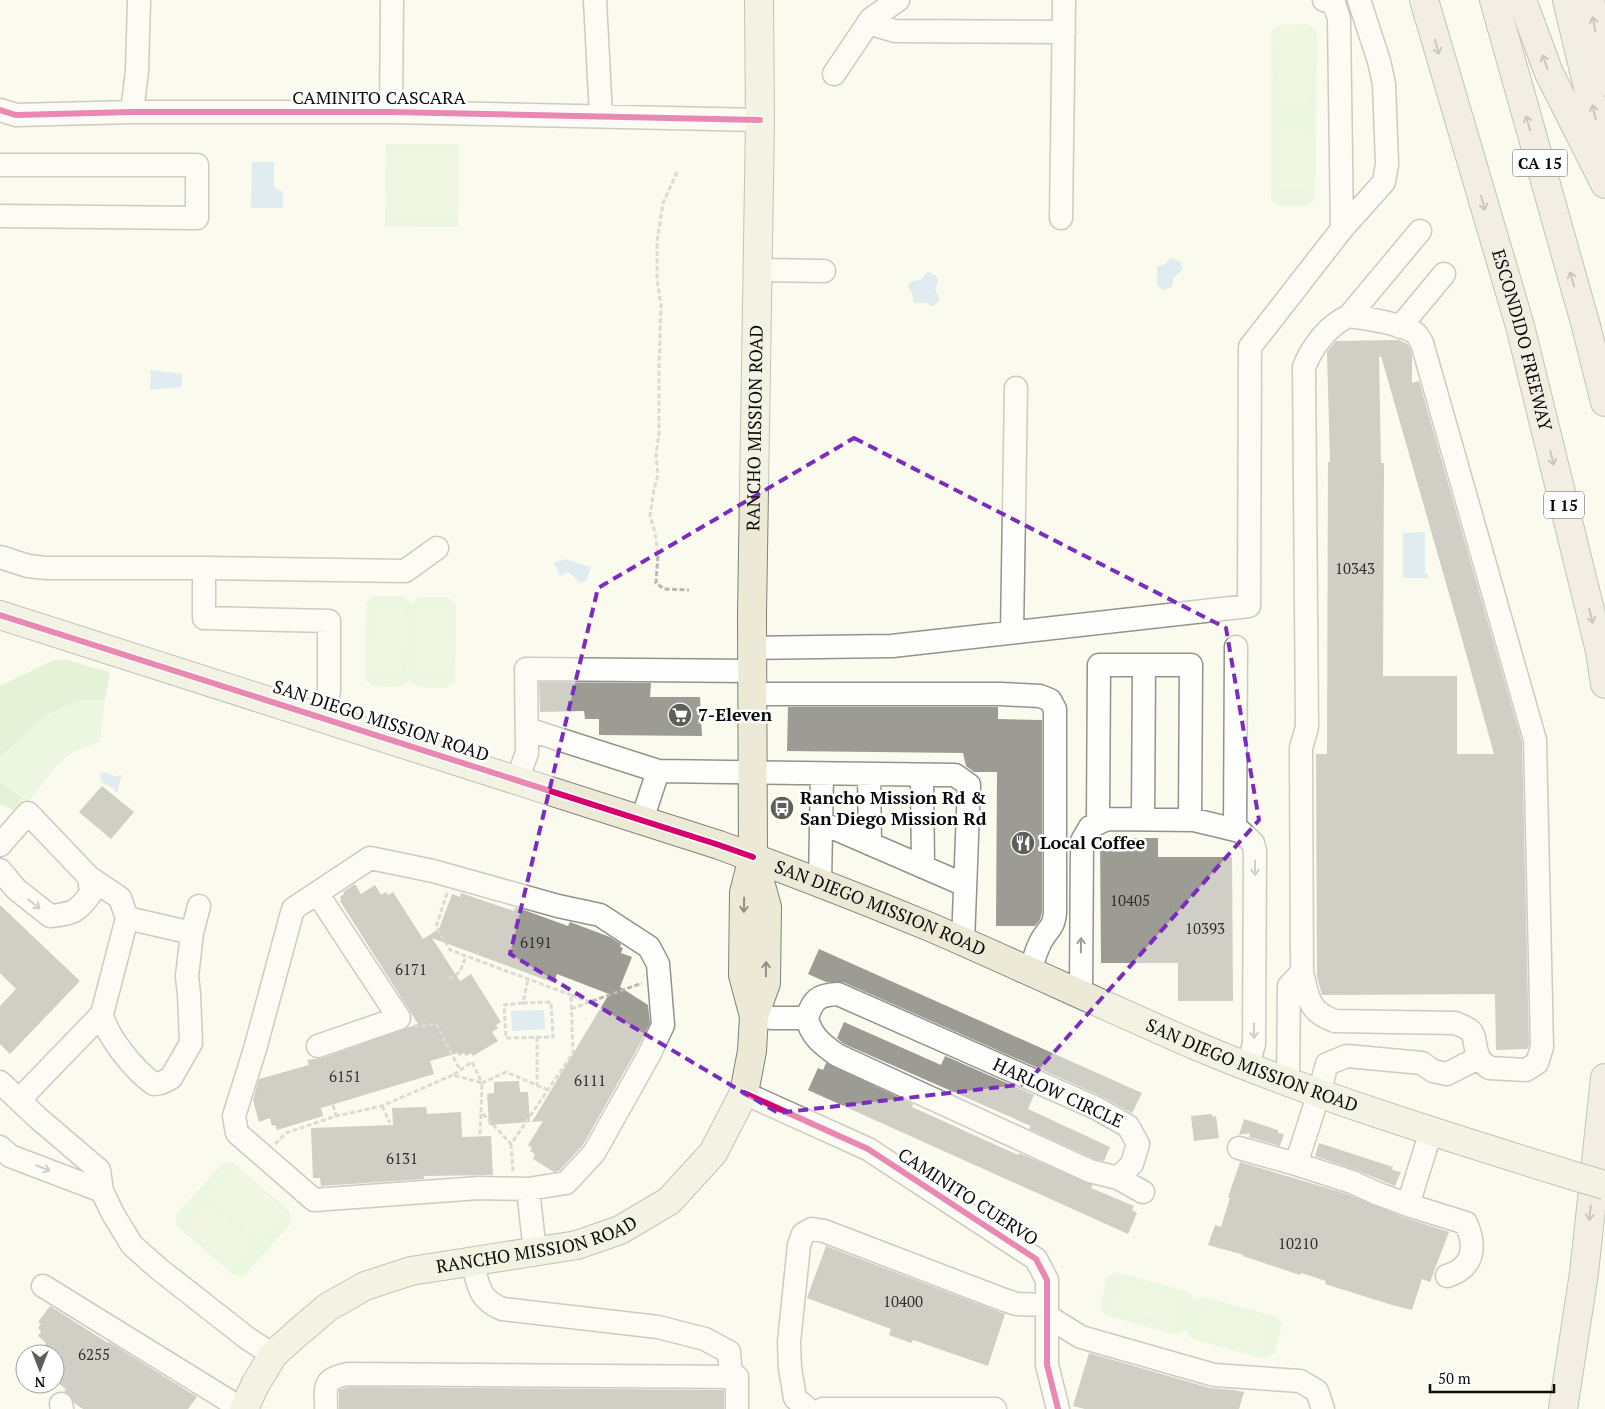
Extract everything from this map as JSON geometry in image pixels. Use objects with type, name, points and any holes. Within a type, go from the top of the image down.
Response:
[{"type":"highway","name":"ESCONDIDO FREEWAY","points":[[1424,0],[1520,326],[1600,651],[1605,684]]},
{"type":"highway","name":"CA 15","points":[[1494,0],[1586,326],[1605,402]]},
{"type":"highway","points":[[1522,0],[1549,73],[1605,184]]},
{"type":"highway","points":[[1567,0],[1605,159]]},
{"type":"highway","points":[[1590,0],[1605,82]]},
{"type":"highway","points":[[1563,1409],[1584,1273],[1605,1078]]},
{"type":"main road","name":"RANCHO MISSION ROAD","points":[[243,1409],[274,1356],[328,1307],[365,1286],[411,1271],[577,1245],[620,1230],[669,1201],[713,1153],[744,1093],[752,1051],[754,1016],[766,983],[767,907],[753,857],[752,671],[760,120],[759,0]]},
{"type":"main road","name":"SAN DIEGO MISSION ROAD","points":[[4,620],[517,780],[753,857],[964,942],[1201,1048],[1319,1093],[1431,1131],[1605,1185]]},
{"type":"street","points":[[132,112],[137,70],[139,0]]},
{"type":"street","points":[[391,112],[392,0]]},
{"type":"street","points":[[595,0],[601,116]]},
{"type":"street","points":[[834,74],[871,19],[898,0]]},
{"type":"street","points":[[1061,218],[1064,0]]},
{"type":"street","points":[[752,671],[892,646],[1249,606],[1250,347],[1342,229],[1384,182],[1386,164],[1384,84],[1379,61],[1359,1],[1330,5],[1339,19],[1342,229]]},
{"type":"street","points":[[868,24],[895,31],[1064,32]]},
{"type":"street","name":"CAMINITO CASCARA","points":[[0,110],[16,115],[132,112],[391,112],[760,120]]},
{"type":"street","points":[[0,165],[197,166],[197,218],[0,216]]},
{"type":"street","points":[[1349,316],[1371,318],[1400,327],[1416,334],[1422,343],[1535,740],[1542,1047],[1537,1063],[1526,1070],[1489,1068],[1478,1058],[1475,1036],[1469,1028],[1455,1023],[1335,1021],[1321,1016],[1313,1008],[1302,972],[1301,748],[1307,728],[1304,368],[1310,352],[1332,327],[1340,320],[1349,316],[1420,231]]},
{"type":"street","points":[[757,270],[824,272]]},
{"type":"street","points":[[1400,327],[1444,274]]},
{"type":"street","points":[[1012,632],[1016,388]]},
{"type":"street","points":[[0,557],[28,566],[46,568],[405,571],[437,548]]},
{"type":"street","points":[[204,568],[204,618],[329,621],[329,691],[323,719]]},
{"type":"street","points":[[1234,830],[1236,647]]},
{"type":"street","points":[[1098,822],[1099,665],[1191,665],[1190,820]]},
{"type":"street","points":[[1143,819],[1144,665]]},
{"type":"street","points":[[517,780],[527,753],[526,669],[752,671],[1040,696],[1050,700],[1055,709],[1055,913],[1054,923],[1042,938],[1030,972]]},
{"type":"street","points":[[527,729],[658,771],[955,775],[968,785],[964,942]]},
{"type":"street","points":[[642,820],[658,771]]},
{"type":"street","points":[[820,883],[822,774]]},
{"type":"street","points":[[869,774],[870,844]]},
{"type":"street","points":[[922,775],[923,867]]},
{"type":"street","points":[[0,845],[28,813],[89,877],[120,898],[127,918],[102,1014],[108,1032],[145,1078],[154,1084],[171,1078],[191,1043],[189,994],[186,976],[192,933],[199,906]]},
{"type":"street","points":[[1081,994],[1082,841],[1090,827],[1107,819],[1190,820],[1240,831],[1253,843],[1255,851],[1254,1044],[1248,1065]]},
{"type":"street","points":[[822,824],[965,885]]},
{"type":"street","points":[[370,858],[452,877],[558,906],[600,915],[626,930],[649,947],[658,964],[663,1026],[594,1154],[566,1183],[522,1189],[479,1188],[314,1200],[237,1133],[234,1116],[255,1049],[293,909],[370,858]]},
{"type":"street","points":[[0,870],[16,889],[50,916],[67,915],[82,907],[91,893],[89,877]]},
{"type":"street","points":[[317,893],[399,1018],[318,1046]]},
{"type":"street","points":[[127,918],[192,933]]},
{"type":"street","points":[[1288,1080],[1289,986],[1302,972]]},
{"type":"street","name":"HARLOW CIRCLE","points":[[806,1018],[811,1005],[822,995],[838,994],[1094,1107],[1128,1126],[1138,1144],[1132,1164],[1118,1178]]},
{"type":"street","points":[[19,1100],[102,1014]]},
{"type":"street","points":[[754,1016],[806,1018],[809,1029],[822,1045],[837,1055],[1090,1171],[1118,1178],[1143,1192]]},
{"type":"street","points":[[1296,1164],[1319,1093],[1326,1064],[1348,1056],[1422,1063],[1434,1071],[1447,1074],[1478,1058]]},
{"type":"street","points":[[0,1082],[38,1118],[99,1170],[102,1191],[113,1214],[132,1245],[203,1304],[274,1356]]},
{"type":"street","name":"CAMINITO CUERVO","points":[[744,1093],[868,1149],[1036,1259],[1047,1280],[1047,1365],[1058,1409]]},
{"type":"street","points":[[1408,1205],[1431,1131]]},
{"type":"street","points":[[0,1147],[10,1156],[102,1191]]},
{"type":"street","points":[[1239,1148],[1352,1182],[1408,1205],[1466,1222],[1471,1235],[1472,1249],[1468,1262],[1455,1274],[1446,1276]]},
{"type":"street","points":[[522,1189],[535,1252]]},
{"type":"street","points":[[808,1409],[795,1398],[790,1368],[789,1342],[799,1245],[803,1234],[812,1229],[824,1231],[1016,1304],[1047,1310],[1081,1337],[1214,1375],[1300,1381],[1317,1391],[1323,1409]]},
{"type":"street","points":[[472,1261],[480,1290],[488,1303],[502,1309],[658,1327],[705,1339],[729,1352],[730,1377]]},
{"type":"street","points":[[43,1286],[243,1409]]},
{"type":"street","points":[[326,1409],[326,1388],[329,1382],[335,1376],[348,1374],[736,1377],[736,1409]]},
{"type":"street","points":[[823,1409],[995,1409]]},
{"type":"path","points":[[677,172],[663,203],[657,242],[657,280],[662,304],[659,434],[656,455],[658,474],[650,515],[658,555],[656,583],[664,589],[689,590]]},
{"type":"path","points":[[452,877],[436,927],[450,950],[590,1002]]},
{"type":"path","points":[[450,979],[460,972],[466,956]]},
{"type":"path","points":[[571,1009],[659,976]]},
{"type":"path","points":[[523,1003],[528,979]]},
{"type":"path","points":[[511,1144],[573,1053],[571,995]]},
{"type":"path","points":[[551,1002],[553,1037],[506,1038],[504,1005],[523,1003],[551,1002]]},
{"type":"path","points":[[399,1018],[418,1027],[436,1024],[460,1070]]},
{"type":"path","points":[[537,1037],[537,1085]]},
{"type":"path","points":[[263,1156],[286,1133],[336,1116],[382,1106],[453,1075],[472,1062],[482,1083],[480,1134]]},
{"type":"path","points":[[453,1075],[482,1083],[506,1072],[548,1090]]},
{"type":"path","points":[[333,1105],[336,1116]]},
{"type":"path","points":[[382,1106],[390,1123]]},
{"type":"path","points":[[481,1112],[511,1144],[522,1189]]},
{"type":"highlighted area","points":[[854,438],[1226,628],[1259,820],[1026,1084],[778,1113],[510,954],[598,588]]},
{"type":"green space","points":[[1308,24],[1317,32],[1315,199],[1307,206],[1278,206],[1271,199],[1271,32],[1278,25]]},
{"type":"green space","points":[[1308,24],[1307,99],[1280,99],[1278,25]]},
{"type":"green space","points":[[1279,131],[1306,131],[1307,190],[1280,190]]},
{"type":"green space","points":[[386,144],[459,144],[458,227],[385,226]]},
{"type":"green space","points":[[392,156],[419,156],[419,215],[392,215]]},
{"type":"green space","points":[[426,156],[453,156],[452,215],[425,215]]},
{"type":"green space","points":[[374,596],[403,596],[411,604],[419,597],[448,597],[456,605],[455,681],[447,688],[418,687],[410,680],[402,687],[372,686],[365,680],[366,603]]},
{"type":"green space","points":[[375,612],[402,612],[401,671],[374,671]]},
{"type":"green space","points":[[420,613],[447,613],[446,672],[419,672]]},
{"type":"green space","points":[[54,660],[67,660],[110,672],[105,699],[80,700],[44,716],[0,757],[0,686]]},
{"type":"green space","points":[[105,699],[100,742],[72,752],[57,765],[19,814],[13,810],[22,796],[0,782],[0,757],[44,716],[80,700]]},
{"type":"green space","points":[[0,782],[22,797],[13,810],[0,804]]},
{"type":"green space","points":[[233,1162],[290,1212],[291,1223],[245,1275],[235,1276],[177,1226],[176,1215],[223,1163]]},
{"type":"green space","points":[[237,1168],[284,1210],[259,1238],[212,1196]]},
{"type":"green space","points":[[207,1205],[251,1243],[233,1264],[189,1225]]},
{"type":"green space","points":[[1116,1272],[1189,1292],[1194,1301],[1204,1297],[1277,1317],[1282,1325],[1274,1354],[1265,1359],[1192,1339],[1186,1330],[1177,1335],[1105,1315],[1100,1307],[1107,1278]]},
{"type":"green space","points":[[1122,1283],[1178,1299],[1171,1325],[1115,1309]]},
{"type":"green space","points":[[1209,1307],[1266,1323],[1259,1349],[1202,1333]]},
{"type":"water","points":[[252,162],[274,162],[274,187],[283,192],[283,208],[251,208]]},
{"type":"water","points":[[1172,258],[1181,262],[1182,268],[1173,279],[1172,287],[1163,290],[1157,285],[1157,267],[1165,264]]},
{"type":"water","points":[[930,272],[937,277],[938,281],[935,289],[940,299],[934,306],[926,303],[915,303],[908,287],[909,284],[921,279],[926,273]]},
{"type":"water","points":[[151,370],[182,374],[182,387],[150,390]]},
{"type":"water","points":[[1425,532],[1425,574],[1428,574],[1428,578],[1403,578],[1403,533]]},
{"type":"water","points":[[565,559],[591,567],[586,581],[580,583],[568,572],[560,576],[554,563]]},
{"type":"water","points":[[104,772],[118,777],[122,775],[117,792],[101,782],[100,774]]},
{"type":"water","points":[[544,1010],[545,1029],[512,1031],[511,1011]]},
{"type":"building","points":[[1399,340],[1410,348],[1412,355],[1412,383],[1419,381],[1522,742],[1529,1045],[1527,1049],[1496,1050],[1495,994],[1322,995],[1317,977],[1316,754],[1327,754],[1328,462],[1330,462],[1327,352],[1336,341]],"holes":[[[1381,356],[1494,754],[1457,754],[1457,676],[1383,676],[1384,463],[1381,463],[1379,357]]]},
{"type":"building","points":[[539,682],[651,683],[650,697],[700,697],[702,736],[599,735],[599,719],[585,719],[584,711],[540,712]]},
{"type":"building","points":[[788,707],[998,707],[998,719],[1042,720],[1042,912],[1040,920],[1035,926],[996,926],[997,772],[974,772],[966,766],[963,753],[787,751]]},
{"type":"building","points":[[102,786],[134,812],[111,839],[79,812]]},
{"type":"building","points":[[1100,838],[1158,838],[1158,857],[1232,857],[1233,1001],[1178,1001],[1178,963],[1101,963]]},
{"type":"building","points":[[355,884],[361,894],[375,885],[381,895],[386,892],[388,895],[393,892],[423,939],[439,929],[452,894],[460,897],[461,893],[514,911],[515,908],[524,910],[568,926],[570,922],[610,937],[621,944],[620,947],[623,948],[621,953],[632,957],[620,987],[648,1005],[650,1023],[583,1145],[559,1171],[554,1172],[533,1159],[535,1154],[530,1151],[532,1148],[528,1145],[543,1121],[532,1122],[609,994],[557,974],[554,983],[432,938],[460,981],[471,974],[501,1022],[496,1025],[498,1028],[492,1032],[498,1041],[473,1056],[471,1053],[466,1056],[464,1053],[459,1056],[458,1053],[430,1061],[434,1074],[321,1108],[323,1116],[277,1130],[275,1125],[272,1126],[270,1118],[259,1122],[253,1100],[259,1079],[309,1065],[307,1060],[322,1058],[418,1024],[340,901],[340,897],[344,894],[343,892]]},
{"type":"building","points":[[0,905],[80,981],[10,1054],[0,1044],[0,1006],[16,989],[0,973]]},
{"type":"building","points":[[819,949],[1142,1093],[1132,1113],[1099,1095],[843,982],[826,982],[808,974]]},
{"type":"building","points":[[844,1022],[941,1065],[945,1056],[1034,1095],[1028,1109],[1110,1147],[1104,1161],[1094,1159],[1029,1129],[1031,1126],[844,1044],[837,1038]]},
{"type":"building","points":[[826,1063],[913,1104],[912,1107],[1018,1155],[1019,1153],[1093,1185],[1091,1188],[1134,1206],[1132,1210],[1137,1213],[1128,1234],[808,1090],[818,1068],[823,1070]]},
{"type":"building","points":[[519,1081],[520,1092],[528,1092],[530,1122],[489,1125],[487,1094],[494,1093],[494,1082]]},
{"type":"building","points":[[426,1107],[427,1114],[461,1112],[462,1137],[491,1136],[493,1175],[424,1176],[424,1179],[321,1186],[320,1178],[313,1178],[311,1128],[393,1125],[392,1108]]},
{"type":"building","points":[[1212,1114],[1212,1117],[1216,1116],[1219,1138],[1194,1141],[1191,1116]]},
{"type":"building","points":[[1244,1119],[1278,1130],[1278,1133],[1284,1134],[1280,1146],[1249,1137],[1250,1133],[1239,1135]]},
{"type":"building","points":[[1319,1143],[1393,1167],[1392,1170],[1401,1172],[1395,1186],[1315,1156]]},
{"type":"building","points":[[1240,1162],[1347,1194],[1403,1217],[1449,1232],[1430,1282],[1422,1279],[1412,1310],[1325,1284],[1326,1281],[1301,1273],[1300,1275],[1244,1255],[1208,1245],[1215,1225],[1221,1227],[1230,1198],[1228,1197]]},
{"type":"building","points":[[826,1246],[1005,1314],[988,1366],[913,1340],[911,1343],[889,1335],[891,1329],[807,1298]]},
{"type":"building","points":[[50,1306],[197,1397],[188,1409],[83,1409],[74,1403],[70,1395],[65,1392],[65,1344],[45,1344],[38,1336],[41,1331],[38,1328],[41,1324],[38,1322]]},
{"type":"building","points":[[1089,1353],[1210,1388],[1244,1392],[1239,1409],[1085,1409],[1073,1406]]},
{"type":"building","points":[[349,1387],[724,1390],[724,1409],[339,1409],[339,1390]]},
{"type":"cycle path","points":[[0,110],[16,115],[132,112],[391,112],[760,120]]},
{"type":"cycle path","points":[[0,615],[753,857]]},
{"type":"cycle path","points":[[744,1093],[868,1149],[1036,1259],[1047,1280],[1047,1365],[1058,1409]]},
{"type":"place","name":"7-Eleven","points":[[680,715]]},
{"type":"place","name":"Rancho Mission Rd & San Diego Mission Rd","points":[[782,808]]},
{"type":"place","name":"Local Coffee","points":[[1023,843]]}]
